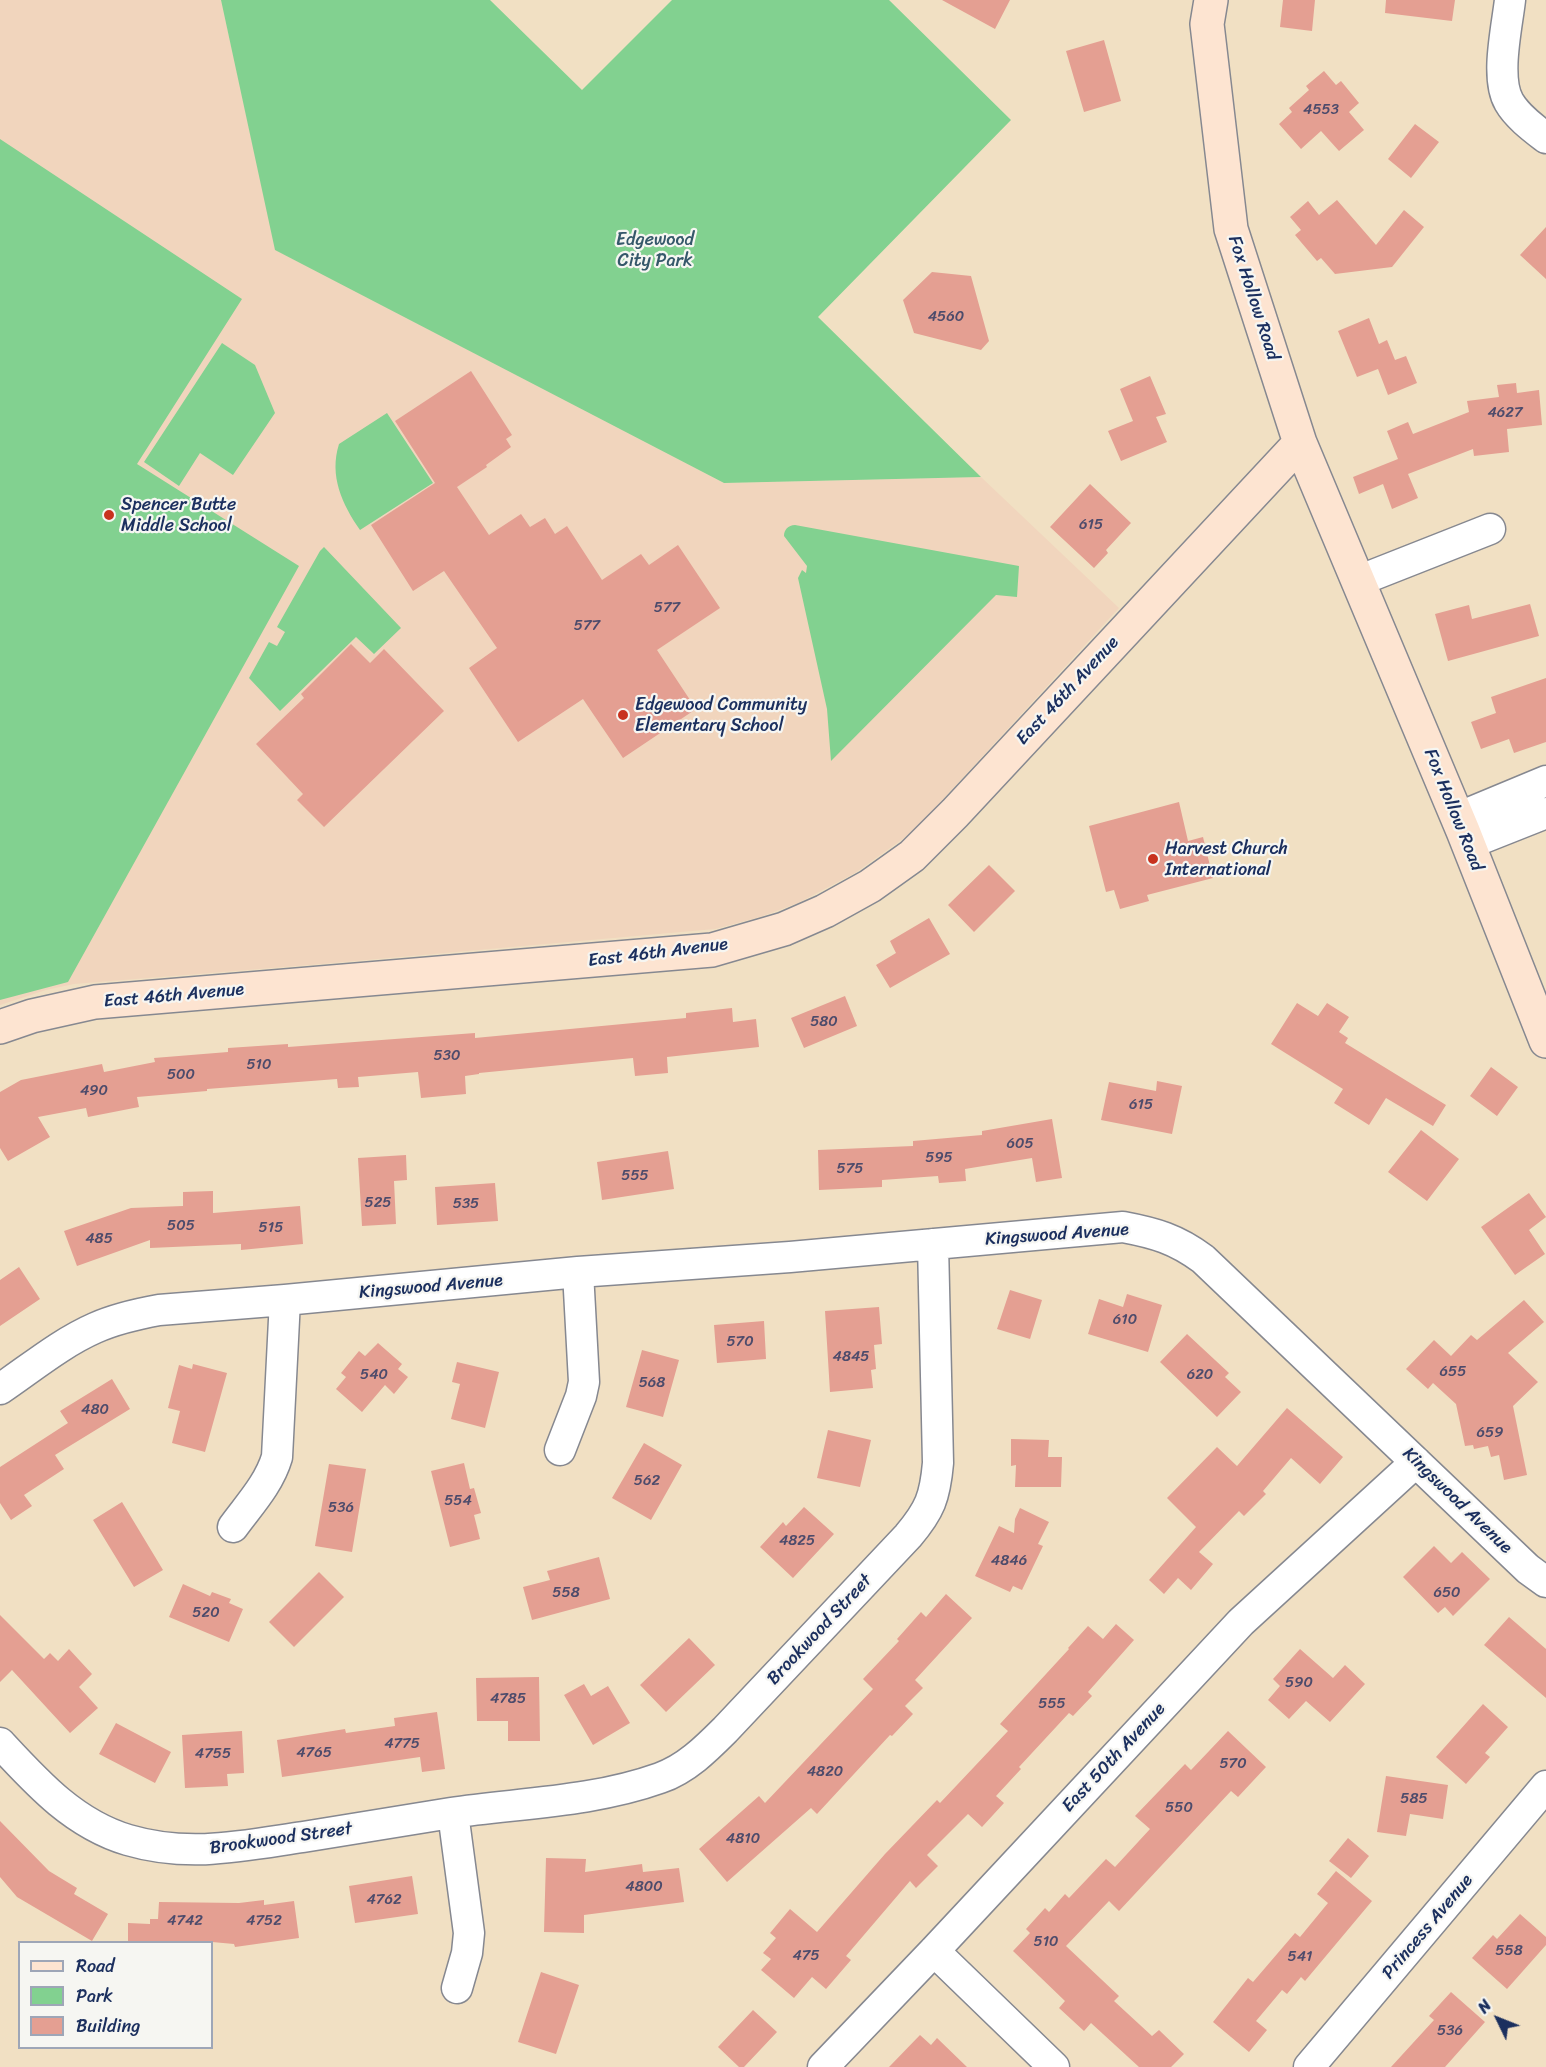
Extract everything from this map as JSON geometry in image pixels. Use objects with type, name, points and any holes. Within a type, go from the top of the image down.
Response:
[{"type":"street","name":"Fox Hollow Road","points":[[1211,0],[1207,24],[1231,229],[1299,443],[1462,831],[1546,1041]]},
{"type":"street","points":[[1510,0],[1504,55],[1504,90],[1509,102],[1519,115],[1546,138]]},
{"type":"street","name":"East 46th Avenue","points":[[0,1027],[32,1016],[95,1002],[712,950],[784,929],[825,911],[870,886],[912,856],[955,813],[1299,443]]},
{"type":"street","points":[[1358,581],[1490,529]]},
{"type":"street","points":[[1462,831],[1546,781]]},
{"type":"street","points":[[1462,831],[1546,813]]},
{"type":"street","name":"Kingswood Avenue","points":[[0,1389],[77,1337],[118,1319],[159,1310],[578,1272],[790,1257],[1123,1227],[1168,1237],[1203,1259],[1528,1569],[1546,1582]]},
{"type":"street","name":"Brookwood Street","points":[[0,1743],[41,1787],[79,1817],[127,1839],[156,1847],[179,1850],[226,1849],[453,1813],[589,1795],[661,1778],[679,1770],[700,1755],[725,1730],[908,1536],[923,1517],[933,1498],[938,1463],[933,1244]]},
{"type":"street","points":[[560,1450],[581,1396],[584,1382],[578,1272]]},
{"type":"street","points":[[233,1527],[268,1479],[277,1457],[285,1300]]},
{"type":"street","name":"East 50th Avenue","points":[[823,2067],[1241,1622],[1416,1462]]},
{"type":"street","name":"Princess Avenue","points":[[1309,2067],[1546,1786]]},
{"type":"street","points":[[453,1813],[469,1933],[467,1953],[457,1988]]},
{"type":"street","points":[[934,1951],[1054,2067]]},
{"type":"shaded area","name":"Edgewood Community Elementary School","points":[[0,0],[221,0],[276,250],[724,483],[981,477],[1119,608],[923,821],[904,838],[855,873],[798,903],[760,917],[715,929],[74,984],[46,990],[0,1005]]},
{"type":"green space","name":"Edgewood City Park","points":[[221,0],[490,0],[582,90],[672,0],[889,0],[1011,120],[818,317],[981,477],[724,483],[275,250]]},
{"type":"green space","name":"Spencer Butte Middle School","points":[[0,139],[242,299],[137,464],[299,566],[68,982],[0,1000]]},
{"type":"green space","points":[[222,343],[255,365],[275,413],[233,475],[200,453],[179,486],[144,462]]},
{"type":"green space","points":[[387,413],[433,483],[360,530],[339,489],[336,456],[339,444]]},
{"type":"green space","points":[[795,525],[1019,566],[1017,597],[996,595],[831,761],[827,709],[798,578],[802,570],[806,573],[807,566],[784,536],[787,528]]},
{"type":"green space","points":[[324,547],[401,628],[374,654],[356,637],[280,711],[249,678],[269,642],[277,646],[285,632],[277,627]]},
{"type":"building","points":[[942,0],[1010,0],[995,29]]},
{"type":"building","points":[[1283,0],[1315,0],[1312,31],[1280,27]]},
{"type":"building","points":[[1386,0],[1455,0],[1452,21],[1385,13]]},
{"type":"building","points":[[1104,40],[1121,101],[1084,112],[1066,51]]},
{"type":"building","points":[[1324,71],[1336,85],[1341,81],[1359,103],[1349,112],[1364,130],[1339,151],[1321,131],[1301,149],[1279,124],[1292,112],[1289,108],[1309,90],[1306,86]]},
{"type":"building","points":[[1415,124],[1439,142],[1411,178],[1388,159]]},
{"type":"building","points":[[1337,200],[1376,245],[1404,210],[1424,227],[1392,267],[1335,274],[1321,258],[1317,261],[1295,235],[1301,230],[1290,217],[1308,201],[1319,215]]},
{"type":"building","points":[[1546,227],[1546,279],[1520,255]]},
{"type":"building","points":[[932,272],[971,276],[989,341],[981,350],[914,333],[903,300]]},
{"type":"building","points":[[1369,318],[1379,344],[1387,340],[1395,360],[1406,356],[1417,383],[1388,395],[1378,369],[1357,377],[1338,331]]},
{"type":"building","points":[[471,371],[512,435],[506,439],[511,447],[457,487],[489,535],[521,514],[530,527],[545,518],[555,534],[567,526],[602,580],[641,554],[649,565],[678,545],[720,608],[657,650],[696,709],[623,758],[583,699],[518,742],[469,668],[497,648],[444,571],[413,591],[371,525],[435,483],[395,421]]},
{"type":"building","points":[[1150,376],[1166,414],[1156,417],[1167,442],[1121,461],[1108,431],[1133,421],[1120,389]]},
{"type":"building","points":[[1516,383],[1517,393],[1539,390],[1542,425],[1507,429],[1509,452],[1474,456],[1473,449],[1408,474],[1418,498],[1392,509],[1383,484],[1359,494],[1353,477],[1398,459],[1387,431],[1408,422],[1413,434],[1469,412],[1467,401],[1499,397],[1497,385]]},
{"type":"building","points":[[1090,484],[1131,523],[1106,550],[1108,553],[1094,568],[1050,527]]},
{"type":"building","points":[[1530,604],[1539,636],[1448,661],[1435,614],[1469,605],[1472,619]]},
{"type":"building","points":[[351,644],[370,663],[384,649],[444,711],[324,827],[297,800],[303,794],[256,744],[304,698],[301,694]]},
{"type":"building","points":[[1546,678],[1546,742],[1514,753],[1509,739],[1481,749],[1471,722],[1496,713],[1491,697]]},
{"type":"building","name":"Harvest Church International","points":[[1179,802],[1188,841],[1203,837],[1213,878],[1147,895],[1149,901],[1120,909],[1114,890],[1106,892],[1089,826]]},
{"type":"building","points":[[989,865],[1015,891],[974,932],[948,905]]},
{"type":"building","points":[[929,918],[950,954],[890,988],[876,965],[896,953],[890,941]]},
{"type":"building","points":[[845,996],[857,1026],[804,1048],[791,1018]]},
{"type":"building","points":[[1297,1003],[1318,1016],[1327,1003],[1349,1017],[1339,1032],[1348,1038],[1345,1043],[1446,1105],[1433,1126],[1386,1098],[1369,1125],[1334,1103],[1343,1089],[1271,1044]]},
{"type":"building","points":[[732,1008],[733,1022],[756,1019],[759,1047],[667,1057],[668,1073],[635,1076],[633,1058],[479,1073],[465,1076],[466,1094],[421,1098],[418,1072],[358,1077],[359,1087],[338,1088],[337,1079],[207,1089],[207,1091],[137,1097],[139,1107],[88,1117],[86,1108],[38,1117],[50,1137],[8,1161],[0,1148],[0,1092],[21,1080],[102,1064],[104,1072],[155,1062],[154,1058],[228,1052],[228,1048],[288,1044],[288,1047],[475,1033],[475,1038],[686,1018],[686,1013]]},
{"type":"building","points":[[1491,1067],[1518,1087],[1497,1116],[1470,1096]]},
{"type":"building","points":[[1157,1081],[1182,1086],[1172,1134],[1101,1120],[1109,1082],[1156,1091]]},
{"type":"building","points":[[1052,1119],[1062,1178],[1036,1182],[1032,1158],[965,1169],[966,1181],[939,1183],[938,1176],[882,1180],[882,1187],[819,1190],[818,1150],[913,1146],[913,1141],[982,1135],[982,1131]]},
{"type":"building","points":[[1421,1130],[1459,1159],[1427,1201],[1388,1172]]},
{"type":"building","points":[[668,1151],[674,1189],[602,1200],[597,1162]]},
{"type":"building","points":[[406,1155],[407,1180],[394,1181],[396,1224],[362,1226],[358,1158]]},
{"type":"building","points":[[495,1183],[498,1221],[437,1225],[435,1187]]},
{"type":"building","points":[[213,1191],[213,1213],[300,1206],[303,1244],[241,1250],[241,1244],[150,1248],[150,1240],[77,1266],[64,1231],[131,1208],[183,1206],[183,1192]]},
{"type":"building","points":[[1529,1193],[1546,1217],[1529,1230],[1545,1254],[1515,1275],[1481,1227]]},
{"type":"building","points":[[19,1267],[40,1299],[0,1326],[0,1280]]},
{"type":"building","points":[[1010,1290],[1042,1300],[1030,1339],[997,1329]]},
{"type":"building","points":[[1127,1294],[1162,1305],[1148,1352],[1088,1334],[1099,1299],[1123,1307]]},
{"type":"building","points":[[1524,1300],[1544,1322],[1508,1353],[1538,1382],[1513,1406],[1527,1475],[1504,1480],[1499,1455],[1491,1457],[1488,1446],[1474,1449],[1473,1445],[1465,1446],[1456,1404],[1433,1383],[1428,1389],[1406,1369],[1434,1340],[1451,1356],[1471,1335],[1477,1340]]},
{"type":"building","points":[[879,1307],[882,1344],[874,1345],[876,1369],[871,1370],[873,1388],[830,1392],[825,1311]]},
{"type":"building","points":[[764,1321],[766,1359],[717,1363],[714,1325]]},
{"type":"building","points":[[1187,1334],[1229,1373],[1225,1377],[1241,1392],[1217,1417],[1160,1362]]},
{"type":"building","points":[[378,1343],[402,1364],[398,1369],[408,1377],[394,1394],[385,1385],[362,1412],[336,1389],[346,1377],[341,1373],[359,1351],[365,1356]]},
{"type":"building","points":[[642,1350],[679,1360],[663,1417],[626,1407]]},
{"type":"building","points":[[457,1362],[499,1372],[485,1428],[451,1419],[460,1384],[452,1382]]},
{"type":"building","points":[[193,1364],[227,1373],[205,1452],[172,1443],[180,1411],[168,1408],[179,1365],[192,1369]]},
{"type":"building","points":[[112,1379],[130,1409],[55,1455],[64,1469],[24,1495],[32,1506],[11,1520],[0,1503],[0,1467],[68,1423],[60,1411]]},
{"type":"building","points":[[1287,1408],[1343,1457],[1320,1484],[1291,1458],[1263,1491],[1266,1494],[1244,1516],[1239,1511],[1199,1552],[1213,1564],[1191,1590],[1178,1578],[1164,1594],[1149,1580],[1196,1527],[1167,1498],[1217,1447],[1237,1466]]},
{"type":"building","points":[[828,1430],[871,1440],[860,1487],[817,1478]]},
{"type":"building","points":[[1011,1439],[1049,1440],[1048,1457],[1062,1457],[1061,1487],[1015,1487],[1016,1465],[1011,1466]]},
{"type":"building","points":[[644,1443],[682,1465],[651,1520],[612,1498]]},
{"type":"building","points":[[464,1463],[470,1489],[474,1488],[481,1513],[474,1515],[480,1539],[450,1547],[431,1471]]},
{"type":"building","points":[[329,1464],[366,1469],[352,1552],[315,1546]]},
{"type":"building","points":[[122,1502],[163,1570],[134,1587],[93,1520]]},
{"type":"building","points":[[804,1507],[834,1534],[793,1578],[760,1547],[783,1522],[786,1526]]},
{"type":"building","points":[[1020,1508],[1049,1522],[1038,1544],[1043,1546],[1022,1590],[1013,1586],[1010,1592],[975,1576],[999,1526],[1014,1533],[1015,1519]]},
{"type":"building","points":[[1434,1546],[1451,1563],[1462,1552],[1490,1579],[1453,1616],[1445,1607],[1438,1613],[1403,1577]]},
{"type":"building","points":[[599,1557],[610,1599],[532,1620],[523,1587],[550,1580],[547,1571]]},
{"type":"building","points":[[319,1572],[344,1597],[294,1647],[269,1622]]},
{"type":"building","points":[[183,1584],[210,1596],[212,1592],[231,1599],[229,1603],[243,1609],[229,1642],[169,1617]]},
{"type":"building","points":[[946,1594],[972,1618],[915,1680],[923,1688],[905,1706],[913,1714],[892,1736],[890,1735],[817,1814],[811,1808],[727,1882],[699,1849],[759,1796],[765,1803],[873,1689],[863,1679],[899,1641],[897,1639],[921,1612],[926,1617]]},
{"type":"building","points":[[0,1615],[44,1659],[50,1653],[58,1661],[69,1649],[92,1674],[79,1687],[98,1708],[70,1733],[12,1670],[0,1682]]},
{"type":"building","points":[[1509,1617],[1546,1649],[1546,1698],[1484,1645]]},
{"type":"building","points":[[1116,1624],[1134,1640],[1088,1692],[1092,1696],[1073,1716],[1069,1713],[1019,1767],[1021,1769],[996,1796],[1004,1803],[982,1827],[968,1814],[927,1855],[938,1866],[916,1888],[910,1881],[846,1956],[851,1960],[826,1989],[812,1977],[794,1998],[761,1970],[771,1959],[763,1953],[776,1938],[770,1933],[790,1909],[817,1932],[885,1854],[937,1800],[940,1803],[1008,1731],[1000,1724],[1088,1626],[1103,1639]]},
{"type":"building","points":[[689,1638],[715,1665],[666,1712],[640,1685]]},
{"type":"building","points":[[1300,1649],[1333,1678],[1345,1665],[1365,1684],[1330,1722],[1306,1701],[1289,1719],[1268,1700],[1280,1686],[1273,1679]]},
{"type":"building","points":[[539,1677],[540,1741],[508,1741],[508,1721],[477,1721],[476,1678]]},
{"type":"building","points":[[584,1684],[591,1696],[608,1686],[630,1723],[593,1745],[564,1695]]},
{"type":"building","points":[[1483,1704],[1508,1727],[1485,1753],[1490,1757],[1466,1784],[1436,1757]]},
{"type":"building","points":[[437,1712],[445,1769],[422,1772],[420,1757],[282,1777],[277,1740],[345,1729],[346,1733],[395,1726],[394,1718]]},
{"type":"building","points":[[116,1723],[171,1752],[155,1783],[99,1754]]},
{"type":"building","points":[[242,1731],[244,1773],[227,1774],[228,1786],[185,1788],[182,1735]]},
{"type":"building","points":[[1228,1731],[1266,1767],[1238,1797],[1231,1791],[1119,1911],[1109,1901],[1066,1946],[1119,1996],[1114,2001],[1152,2036],[1159,2030],[1184,2054],[1171,2067],[1139,2067],[1091,2023],[1084,2031],[1059,2008],[1065,2001],[1013,1951],[1030,1933],[1026,1929],[1045,1908],[1049,1912],[1065,1894],[1069,1898],[1106,1859],[1115,1867],[1150,1829],[1135,1816],[1185,1764],[1191,1770]]},
{"type":"building","points":[[1386,1776],[1448,1785],[1443,1819],[1410,1814],[1406,1836],[1377,1832]]},
{"type":"building","points":[[0,1821],[49,1871],[77,1888],[74,1894],[108,1914],[92,1941],[17,1897],[0,1877]]},
{"type":"building","points":[[1348,1838],[1369,1856],[1351,1878],[1329,1861]]},
{"type":"building","points":[[546,1858],[586,1859],[585,1872],[642,1864],[643,1872],[679,1868],[684,1902],[584,1915],[584,1933],[544,1932]]},
{"type":"building","points":[[1336,1871],[1372,1901],[1305,1981],[1301,1977],[1287,1994],[1282,1990],[1256,2021],[1267,2030],[1249,2052],[1213,2022],[1248,1978],[1253,1982],[1295,1933],[1300,1937],[1328,1903],[1317,1894]]},
{"type":"building","points":[[412,1876],[418,1914],[355,1923],[349,1886]]},
{"type":"building","points":[[264,1900],[264,1905],[294,1901],[299,1938],[235,1947],[234,1944],[213,1941],[128,1941],[128,1923],[150,1924],[150,1919],[158,1919],[159,1902],[239,1903]]},
{"type":"building","points":[[1520,1914],[1546,1937],[1546,1945],[1507,1989],[1472,1958],[1493,1935],[1497,1939]]},
{"type":"building","points":[[541,1972],[579,1985],[556,2054],[518,2042]]},
{"type":"building","points":[[1451,1992],[1485,2022],[1445,2067],[1391,2067],[1434,2020],[1429,2016]]},
{"type":"building","points":[[753,2010],[777,2032],[744,2067],[739,2067],[718,2047]]},
{"type":"building","points":[[920,2035],[931,2045],[937,2038],[967,2067],[889,2067]]},
{"type":"place","name":"Spencer Butte Middle School","points":[[109,515]]},
{"type":"place","name":"Edgewood Community Elementary School","points":[[623,715]]},
{"type":"place","name":"Harvest Church International","points":[[1153,859]]}]
